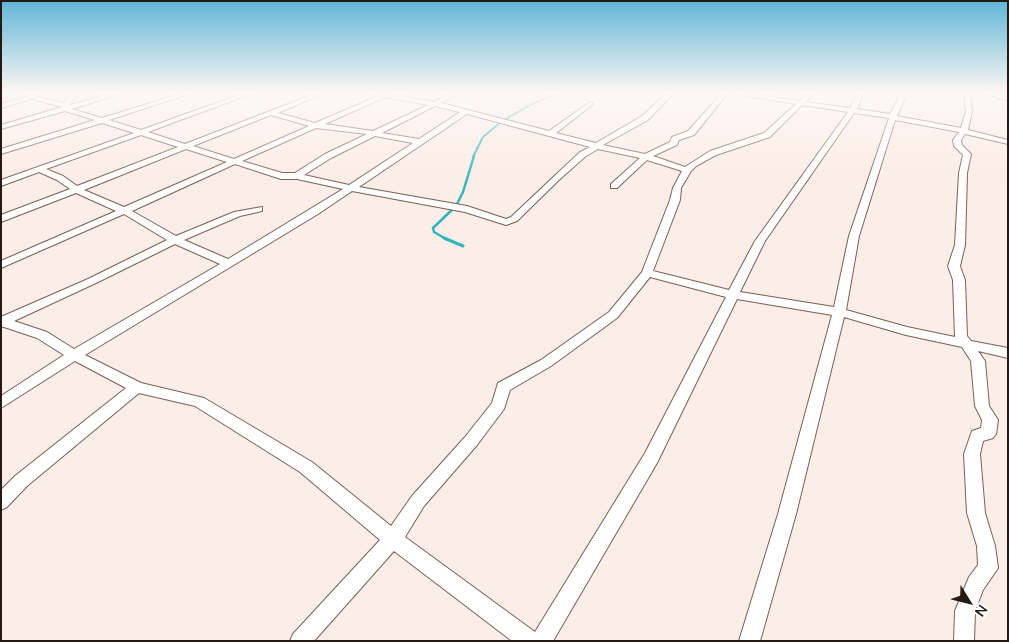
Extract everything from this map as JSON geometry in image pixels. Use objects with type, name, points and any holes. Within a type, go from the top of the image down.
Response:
[{"type":"street","points":[[1,127],[17,122]]},
{"type":"street","points":[[1,152],[99,122]]},
{"type":"street","points":[[111,122],[281,176],[297,176],[350,188],[462,208],[506,222],[513,220],[556,177],[583,154],[639,122]]},
{"type":"street","points":[[1,183],[174,122]]},
{"type":"street","points":[[1,219],[247,122]]},
{"type":"street","points":[[303,122],[316,126],[345,128],[420,142]]},
{"type":"street","points":[[1,265],[325,122]]},
{"type":"street","points":[[297,176],[328,156],[397,122]]},
{"type":"street","points":[[1,403],[74,355],[315,212],[450,122]]},
{"type":"street","points":[[505,122],[646,157],[687,170]]},
{"type":"street","points":[[549,134],[565,122]]},
{"type":"street","points":[[614,186],[646,157],[674,143],[676,139],[691,133],[700,122]]},
{"type":"street","points":[[300,641],[392,539],[418,502],[471,441],[499,405],[504,387],[546,363],[613,315],[647,273],[675,200],[677,188],[687,170],[693,164],[713,153],[767,136],[782,122]]},
{"type":"street","points":[[541,641],[651,458],[760,241],[845,122]]},
{"type":"street","points":[[749,641],[787,514],[839,312],[854,236],[891,122]]},
{"type":"street","points":[[928,122],[963,128],[1008,142]]},
{"type":"street","points":[[964,641],[965,612],[976,584],[988,568],[986,546],[976,513],[972,454],[978,435],[988,434],[990,420],[982,406],[978,360],[961,336],[959,280],[954,266],[960,245],[963,172],[967,154],[958,146],[957,140],[965,122]]},
{"type":"street","points":[[41,169],[60,178],[77,190],[138,217],[175,240],[228,263]]},
{"type":"street","points":[[1,322],[175,240],[237,214],[259,209]]},
{"type":"street","points":[[647,273],[734,295],[839,312],[906,332],[1008,353]]},
{"type":"street","points":[[1,322],[42,335],[74,355],[137,388],[199,402],[306,467],[392,539],[530,641]]},
{"type":"street","points":[[1,502],[21,481],[137,388]]},
{"type":"waterway","points":[[473,157],[483,137],[501,122]]},
{"type":"waterway","points":[[445,238],[434,232],[433,228],[456,206],[463,192],[474,156]]},
{"type":"waterway","points":[[445,238],[463,246]]}]
